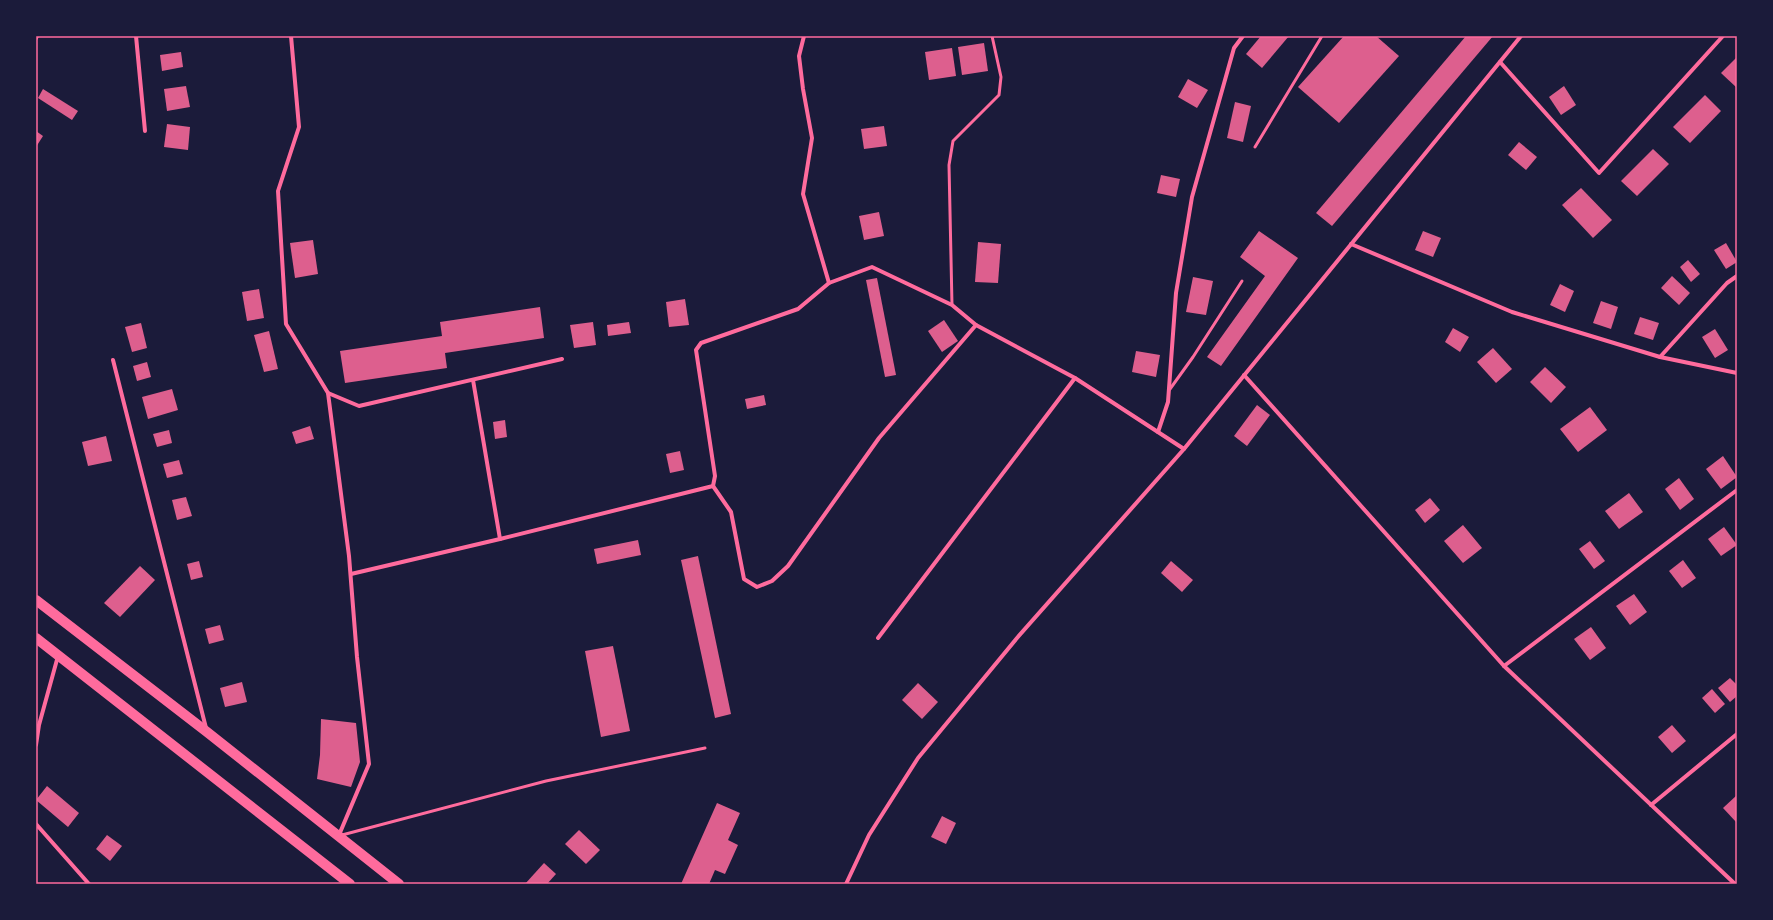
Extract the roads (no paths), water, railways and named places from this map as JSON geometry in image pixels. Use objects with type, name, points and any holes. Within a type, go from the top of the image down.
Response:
[{"type":"main road","points":[[36,600],[207,732],[399,884]]},
{"type":"main road","points":[[36,638],[350,884]]},
{"type":"street","points":[[136,36],[145,131]]},
{"type":"street","points":[[290,36],[300,127],[278,191],[286,324],[328,393],[351,574],[357,657],[369,764],[338,836]]},
{"type":"street","points":[[804,36],[799,56],[803,89],[812,138],[803,194],[829,283]]},
{"type":"street","points":[[1158,432],[1168,402],[1176,293],[1192,197],[1234,48],[1243,36]]},
{"type":"street","points":[[846,884],[869,835],[918,758],[1017,638],[1184,449],[1521,36]]},
{"type":"street","points":[[1500,62],[1599,173],[1722,36]]},
{"type":"street","points":[[1351,244],[1512,312],[1660,357],[1737,373]]},
{"type":"street","points":[[976,325],[878,438],[788,566],[772,581],[757,587],[744,579],[730,512],[713,486],[715,476],[696,350],[701,343],[798,309],[829,283],[872,268],[952,305],[976,325],[1075,378],[1184,449]]},
{"type":"street","points":[[1660,357],[1727,283],[1737,276]]},
{"type":"street","points":[[113,360],[207,732]]},
{"type":"street","points":[[328,393],[359,406],[562,360]]},
{"type":"street","points":[[1244,376],[1504,666],[1735,884]]},
{"type":"street","points":[[878,638],[1075,378]]},
{"type":"street","points":[[473,380],[500,539]]},
{"type":"street","points":[[351,574],[713,486]]},
{"type":"street","points":[[1504,666],[1737,490]]},
{"type":"street","points":[[36,745],[39,725],[58,656]]},
{"type":"street","points":[[1651,805],[1737,734]]},
{"type":"street","points":[[36,824],[89,884]]},
{"type":"lane","points":[[952,305],[949,165],[954,141],[998,95],[1001,77],[992,36]]},
{"type":"lane","points":[[1255,147],[1322,36]]},
{"type":"lane","points":[[1169,390],[1242,281]]},
{"type":"lane","points":[[338,836],[546,781],[705,748]]}]
